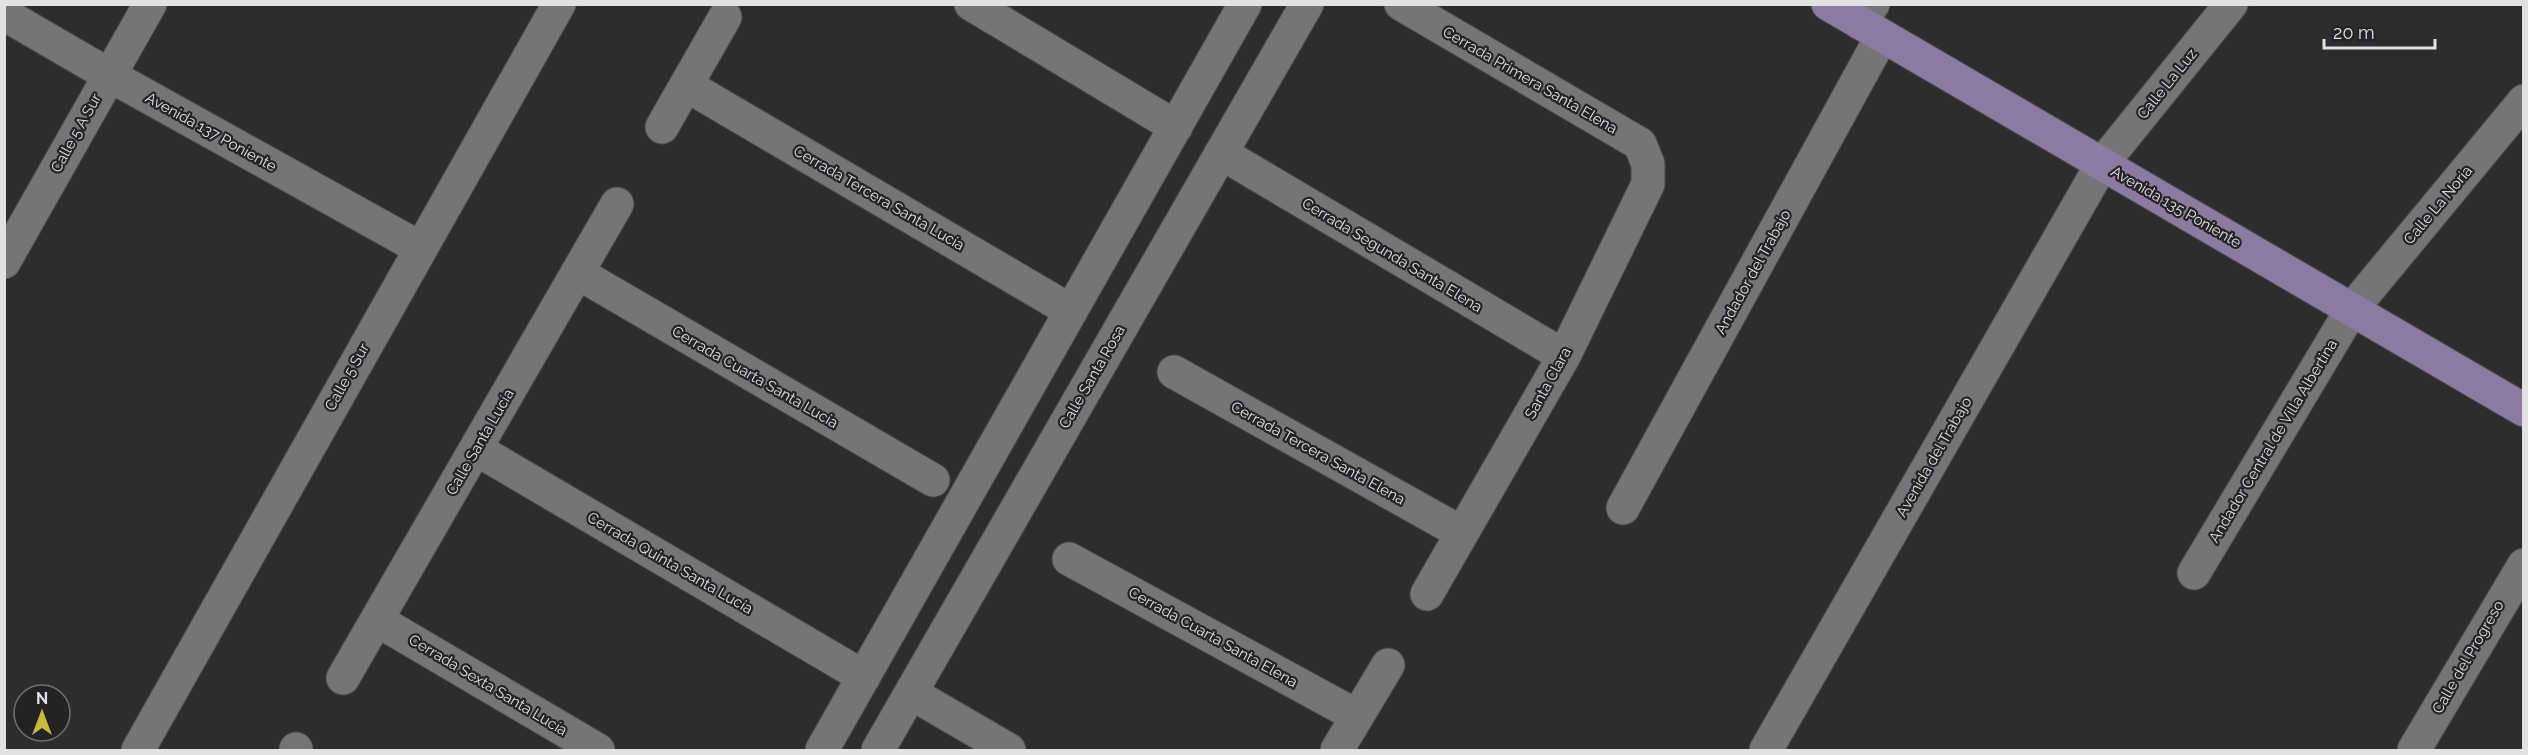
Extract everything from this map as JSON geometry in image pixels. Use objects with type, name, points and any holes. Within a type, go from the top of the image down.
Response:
[{"type":"main road","name":"Avenida 135 Poniente","points":[[1828,4],[1872,21],[2102,164],[2523,410]]},
{"type":"street","name":"Calle 5 A Sur","points":[[4,262],[150,4]]},
{"type":"street","name":"Calle 5 Sur","points":[[138,750],[559,4]]},
{"type":"street","points":[[971,4],[1176,127]]},
{"type":"street","points":[[822,750],[1245,4]]},
{"type":"street","name":"Calle Santa Rosa","points":[[878,750],[1307,4]]},
{"type":"street","name":"Cerrada Primera Santa Elena","points":[[1401,4],[1640,144],[1648,164]]},
{"type":"street","name":"Calle La Luz","points":[[2102,164],[2231,4]]},
{"type":"street","name":"Avenida 137 Poniente","points":[[4,14],[420,248]]},
{"type":"street","points":[[662,127],[725,17]]},
{"type":"street","name":"Andador del Trabajo","points":[[1623,508],[1872,21]]},
{"type":"street","name":"Cerrada Tercera Santa Lucía","points":[[686,85],[1071,311]]},
{"type":"street","name":"Calle La Noria","points":[[2352,309],[2523,101]]},
{"type":"street","name":"Cerrada Segunda Santa Elena","points":[[1221,153],[1564,356]]},
{"type":"street","name":"Santa Clara","points":[[1427,594],[1564,356],[1648,184],[1648,164]]},
{"type":"street","name":"Avenida del Trabajo","points":[[1766,750],[2102,164]]},
{"type":"street","name":"Calle Santa Lucía","points":[[343,678],[617,204]]},
{"type":"street","name":"Cerrada Cuarta Santa Lucía","points":[[578,273],[933,480]]},
{"type":"street","name":"Andador Central de Villa Albertina","points":[[2194,573],[2352,309]]},
{"type":"street","name":"Cerrada Tercera Santa Elena","points":[[1174,372],[1462,533]]},
{"type":"street","name":"Cerrada Quinta Santa Lucía","points":[[476,449],[864,677]]},
{"type":"street","name":"Cerrada Cuarta Santa Elena","points":[[1069,558],[1357,716]]},
{"type":"street","name":"Calle del Progreso","points":[[2414,750],[2523,565]]},
{"type":"street","name":"Cerrada Sexta Santa Lucía","points":[[377,620],[598,750]]},
{"type":"street","points":[[1337,750],[1388,665]]},
{"type":"street","points":[[911,693],[1009,750]]}]
